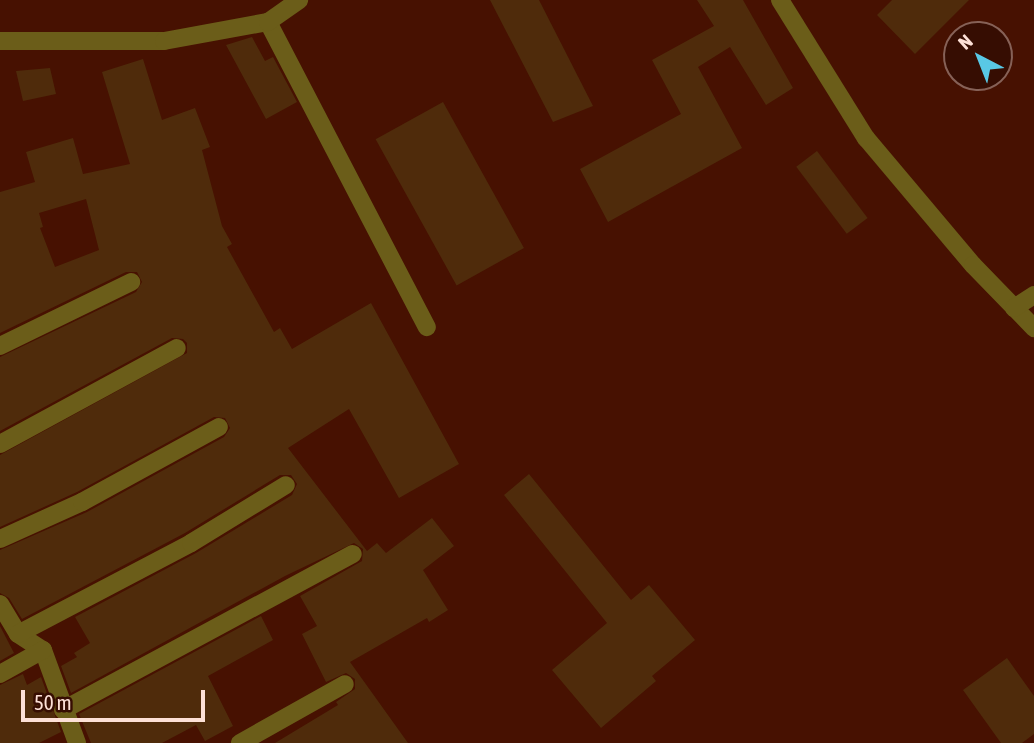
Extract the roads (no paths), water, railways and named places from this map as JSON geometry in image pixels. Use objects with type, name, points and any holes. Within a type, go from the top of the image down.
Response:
[{"type":"street","points":[[0,41],[164,41],[268,22],[299,0]]},
{"type":"street","points":[[780,0],[866,138],[1014,309],[1034,328]]},
{"type":"street","points":[[268,22],[427,327]]},
{"type":"street","points":[[0,346],[131,282]]},
{"type":"street","points":[[1014,309],[1034,295]]},
{"type":"street","points":[[0,444],[177,348]]},
{"type":"street","points":[[0,539],[82,502],[219,427]]},
{"type":"street","points":[[18,634],[191,542],[286,485]]},
{"type":"street","points":[[63,710],[353,554]]},
{"type":"street","points":[[0,604],[18,634],[43,650],[77,743]]},
{"type":"street","points":[[0,674],[43,650]]},
{"type":"street","points":[[240,743],[345,684]]}]
